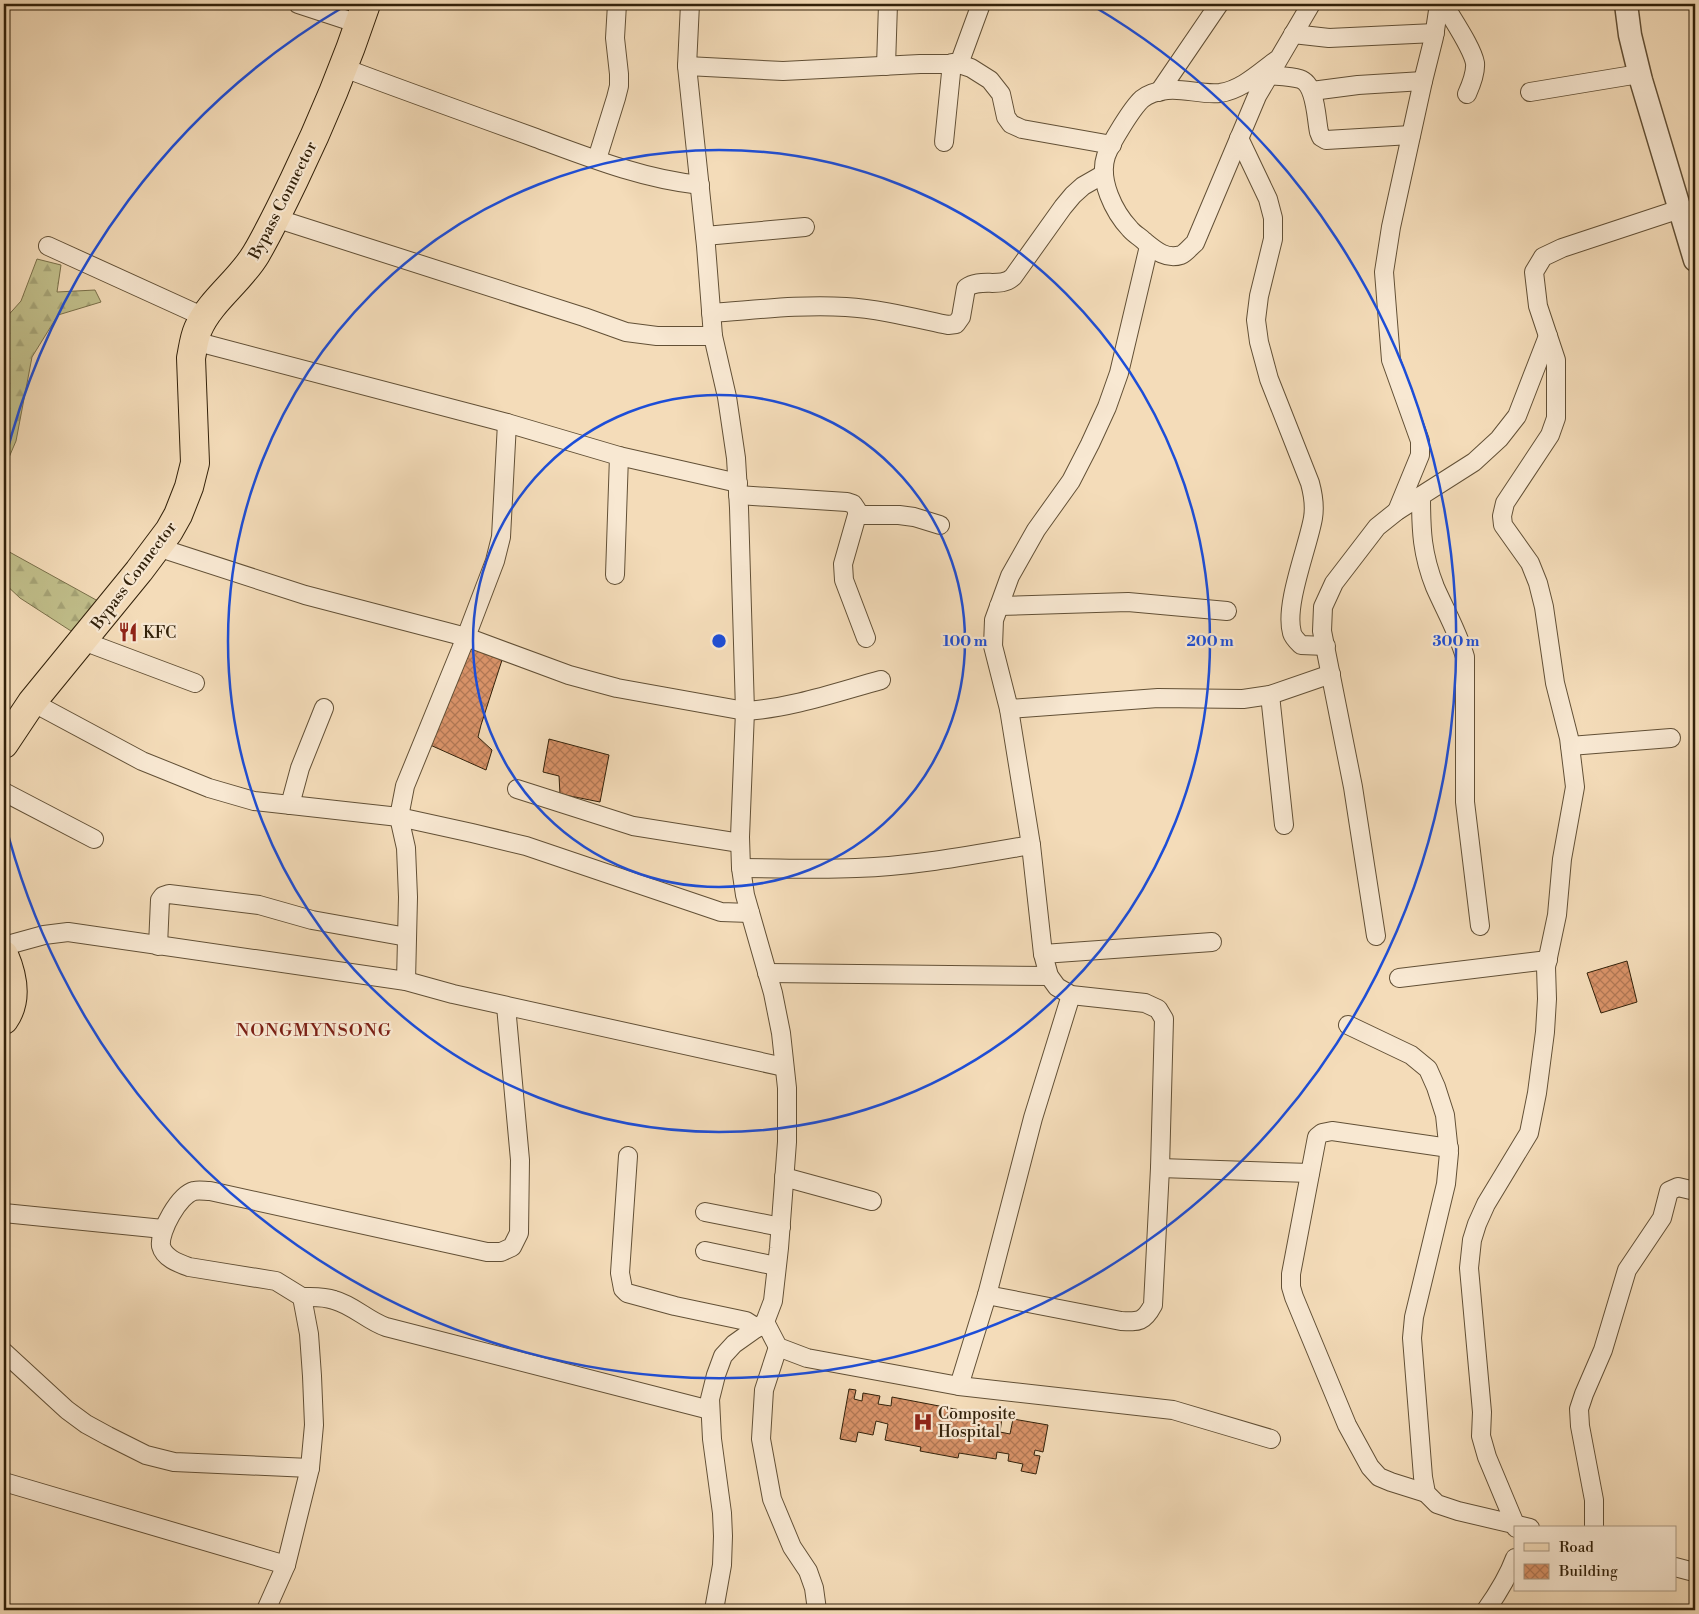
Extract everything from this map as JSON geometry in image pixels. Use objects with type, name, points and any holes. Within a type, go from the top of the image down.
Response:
[{"type":"main road","name":"Bypass Connector","points":[[4,744],[32,702],[157,547],[178,515],[189,487],[195,463],[191,358],[194,341],[204,317],[255,256],[276,218],[320,125],[344,68],[362,14]]},
{"type":"main road","points":[[4,955],[13,987],[10,1010],[4,1020]]},
{"type":"street","points":[[298,4],[362,14]]},
{"type":"street","points":[[597,160],[619,86],[620,74],[615,38],[617,4]]},
{"type":"street","points":[[690,4],[687,66],[705,236],[713,336],[727,397],[736,458],[738,489],[745,711],[740,843],[741,868],[745,895],[773,993],[781,1033],[787,1097],[787,1142],[773,1301],[761,1325],[734,1344],[723,1356],[716,1375],[710,1410],[723,1536],[722,1565],[714,1610]]},
{"type":"street","points":[[886,66],[888,4]]},
{"type":"street","points":[[944,142],[956,64],[981,4]]},
{"type":"street","points":[[1159,92],[1220,4]]},
{"type":"street","points":[[1278,59],[1246,83],[1232,90],[1219,94],[1179,90],[1159,92],[1143,98],[1131,112],[1106,154],[1104,174],[1109,194],[1117,212],[1130,229],[1157,253],[1171,257],[1183,255],[1195,242],[1257,96],[1311,4]]},
{"type":"street","points":[[1397,511],[1420,455],[1420,441],[1392,360],[1384,272],[1391,227],[1435,32],[1439,4]]},
{"type":"street","points":[[1444,4],[1469,48],[1475,64],[1473,78],[1467,94]]},
{"type":"street","points":[[1626,4],[1630,35],[1639,74],[1695,260]]},
{"type":"street","points":[[1293,34],[1330,38],[1435,32]]},
{"type":"street","points":[[687,66],[783,71],[956,64],[971,68],[990,80],[1001,94],[1006,116],[1011,124],[1022,129],[1112,145]]},
{"type":"street","points":[[344,68],[597,160],[675,183],[700,185]]},
{"type":"street","points":[[1530,92],[1639,74]]},
{"type":"street","points":[[1268,75],[1300,79],[1307,83],[1312,91],[1319,132],[1321,137],[1326,140],[1411,135]]},
{"type":"street","points":[[1312,91],[1358,85],[1423,81]]},
{"type":"street","points":[[1239,138],[1268,199],[1273,218],[1273,239],[1259,296],[1256,320],[1258,342],[1269,379],[1310,483],[1314,500],[1314,517],[1293,596],[1292,634],[1301,645],[1326,646]]},
{"type":"street","points":[[711,313],[814,306],[846,307],[948,325],[956,324],[961,317],[966,288],[980,282],[1008,282],[1073,194],[1104,174]]},
{"type":"street","points":[[1520,1526],[1487,1457],[1481,1436],[1482,1412],[1469,1268],[1472,1240],[1477,1224],[1486,1204],[1529,1133],[1545,1032],[1548,960],[1557,914],[1562,859],[1575,787],[1570,746],[1555,683],[1544,607],[1538,583],[1530,563],[1504,525],[1502,516],[1505,503],[1550,435],[1556,418],[1556,360],[1538,306],[1534,272],[1543,257],[1562,248],[1680,209]]},
{"type":"street","points":[[276,218],[584,316],[626,332],[657,336],[713,336]]},
{"type":"street","points":[[705,236],[805,227]]},
{"type":"street","points":[[48,246],[204,317]]},
{"type":"street","points":[[987,1296],[1121,1321],[1138,1322],[1147,1316],[1153,1305],[1160,1168],[1164,1019],[1158,1009],[1145,1003],[1071,995],[1057,987],[1049,976],[1043,954],[1031,844],[1009,709],[993,646],[994,620],[1010,576],[1036,530],[1071,481],[1107,407],[1119,372],[1149,246]]},
{"type":"street","points":[[1376,936],[1353,787],[1322,630],[1323,608],[1334,584],[1377,527],[1397,511],[1474,462],[1499,439],[1517,416],[1548,336]]},
{"type":"street","points":[[194,341],[507,422],[738,489],[854,504],[857,515],[843,564],[844,580],[866,638]]},
{"type":"street","points":[[406,981],[408,897],[406,848],[399,817],[404,786],[466,637],[495,561],[501,537],[507,422]]},
{"type":"street","points":[[614,575],[619,456]]},
{"type":"street","points":[[1421,496],[1421,536],[1425,557],[1465,657],[1465,802],[1480,926]]},
{"type":"street","points":[[857,515],[914,517],[940,525]]},
{"type":"street","points":[[157,547],[305,595],[466,637],[569,675],[617,688],[745,711],[789,706],[882,680]]},
{"type":"street","points":[[999,606],[1128,602],[1227,611]]},
{"type":"street","points":[[83,641],[195,683]]},
{"type":"street","points":[[1009,709],[1142,699],[1243,699],[1270,695],[1331,674]]},
{"type":"street","points":[[1270,695],[1284,825]]},
{"type":"street","points":[[32,702],[142,761],[209,788],[254,801],[399,817],[526,846],[721,912],[750,914]]},
{"type":"street","points":[[290,805],[300,768],[324,708]]},
{"type":"street","points":[[1570,746],[1671,738]]},
{"type":"street","points":[[517,789],[625,824],[740,843]]},
{"type":"street","points":[[4,792],[94,839]]},
{"type":"street","points":[[741,868],[856,868],[901,865],[936,862],[1031,844]]},
{"type":"street","points":[[158,946],[160,900],[163,896],[169,894],[259,905],[312,920],[407,937]]},
{"type":"street","points":[[4,946],[68,932],[406,981],[453,994],[784,1067]]},
{"type":"street","points":[[1043,954],[1212,942]]},
{"type":"street","points":[[1399,978],[1548,960]]},
{"type":"street","points":[[766,973],[1049,976]]},
{"type":"street","points":[[959,1386],[987,1296],[1033,1118],[1071,995]]},
{"type":"street","points":[[506,1006],[520,1160],[519,1233],[512,1247],[501,1252],[487,1252],[210,1191],[193,1191],[181,1198],[163,1229],[161,1245],[164,1252],[176,1263],[189,1267],[276,1281],[302,1297],[320,1297],[334,1300],[375,1323],[386,1327],[710,1410]]},
{"type":"street","points":[[1348,1025],[1412,1055],[1428,1069],[1445,1115],[1449,1148],[1446,1184],[1414,1317],[1412,1338],[1423,1477],[1426,1493]]},
{"type":"street","points":[[1449,1148],[1332,1130],[1322,1133],[1317,1137],[1292,1274],[1292,1287],[1294,1297],[1347,1425],[1370,1467],[1379,1477],[1426,1493],[1437,1504],[1520,1526]]},
{"type":"street","points":[[628,1156],[620,1273],[623,1289],[627,1293],[761,1325],[778,1347],[806,1358],[959,1386],[1173,1410],[1271,1439]]},
{"type":"street","points":[[1160,1168],[1310,1173]]},
{"type":"street","points":[[784,1177],[872,1201]]},
{"type":"street","points":[[1594,1526],[1592,1483],[1580,1426],[1579,1409],[1603,1350],[1627,1270],[1662,1218],[1669,1191],[1678,1187],[1695,1191]]},
{"type":"street","points":[[706,1212],[781,1227]]},
{"type":"street","points":[[4,1213],[163,1229]]},
{"type":"street","points":[[705,1251],[776,1266]]},
{"type":"street","points":[[266,1610],[286,1565],[310,1468],[314,1425],[312,1376],[309,1334],[302,1297]]},
{"type":"street","points":[[778,1347],[764,1390],[762,1446],[772,1499],[792,1547],[808,1571],[814,1588],[817,1610]]},
{"type":"street","points":[[4,1352],[74,1415],[108,1436],[146,1455],[174,1462],[310,1468]]},
{"type":"street","points":[[4,1482],[286,1565]]},
{"type":"street","points":[[1486,1610],[1509,1575],[1514,1561]]},
{"type":"street","points":[[1676,1567],[1694,1572]]},
{"type":"green space","points":[[37,259],[61,265],[57,292],[95,290],[101,302],[58,315],[32,357],[16,441],[4,469],[4,320],[21,301]]},
{"type":"green space","points":[[4,549],[98,601],[71,631],[20,598],[4,583]]},
{"type":"building","points":[[471,649],[503,657],[478,737],[492,750],[486,770],[428,744]]},
{"type":"building","points":[[549,739],[609,755],[600,802],[560,794],[559,776],[543,772]]},
{"type":"building","points":[[1627,961],[1637,1002],[1601,1013],[1587,973]]},
{"type":"building","points":[[849,1389],[856,1390],[854,1399],[862,1401],[863,1393],[880,1396],[878,1404],[891,1406],[892,1397],[1002,1418],[1000,1432],[1010,1434],[1013,1419],[1048,1425],[1043,1452],[1035,1450],[1034,1455],[1040,1456],[1036,1474],[1021,1471],[1023,1464],[1008,1461],[1009,1454],[997,1452],[996,1459],[959,1453],[958,1458],[920,1451],[921,1447],[885,1440],[888,1424],[876,1421],[873,1435],[858,1432],[856,1442],[840,1439]]},
{"type":"place","name":"KFC","points":[[128,632]]},
{"type":"place","name":"Composite Hospital","points":[[923,1422]]},
{"type":"district","name":"NONGMYNSONG","points":[[314,1030]]}]
